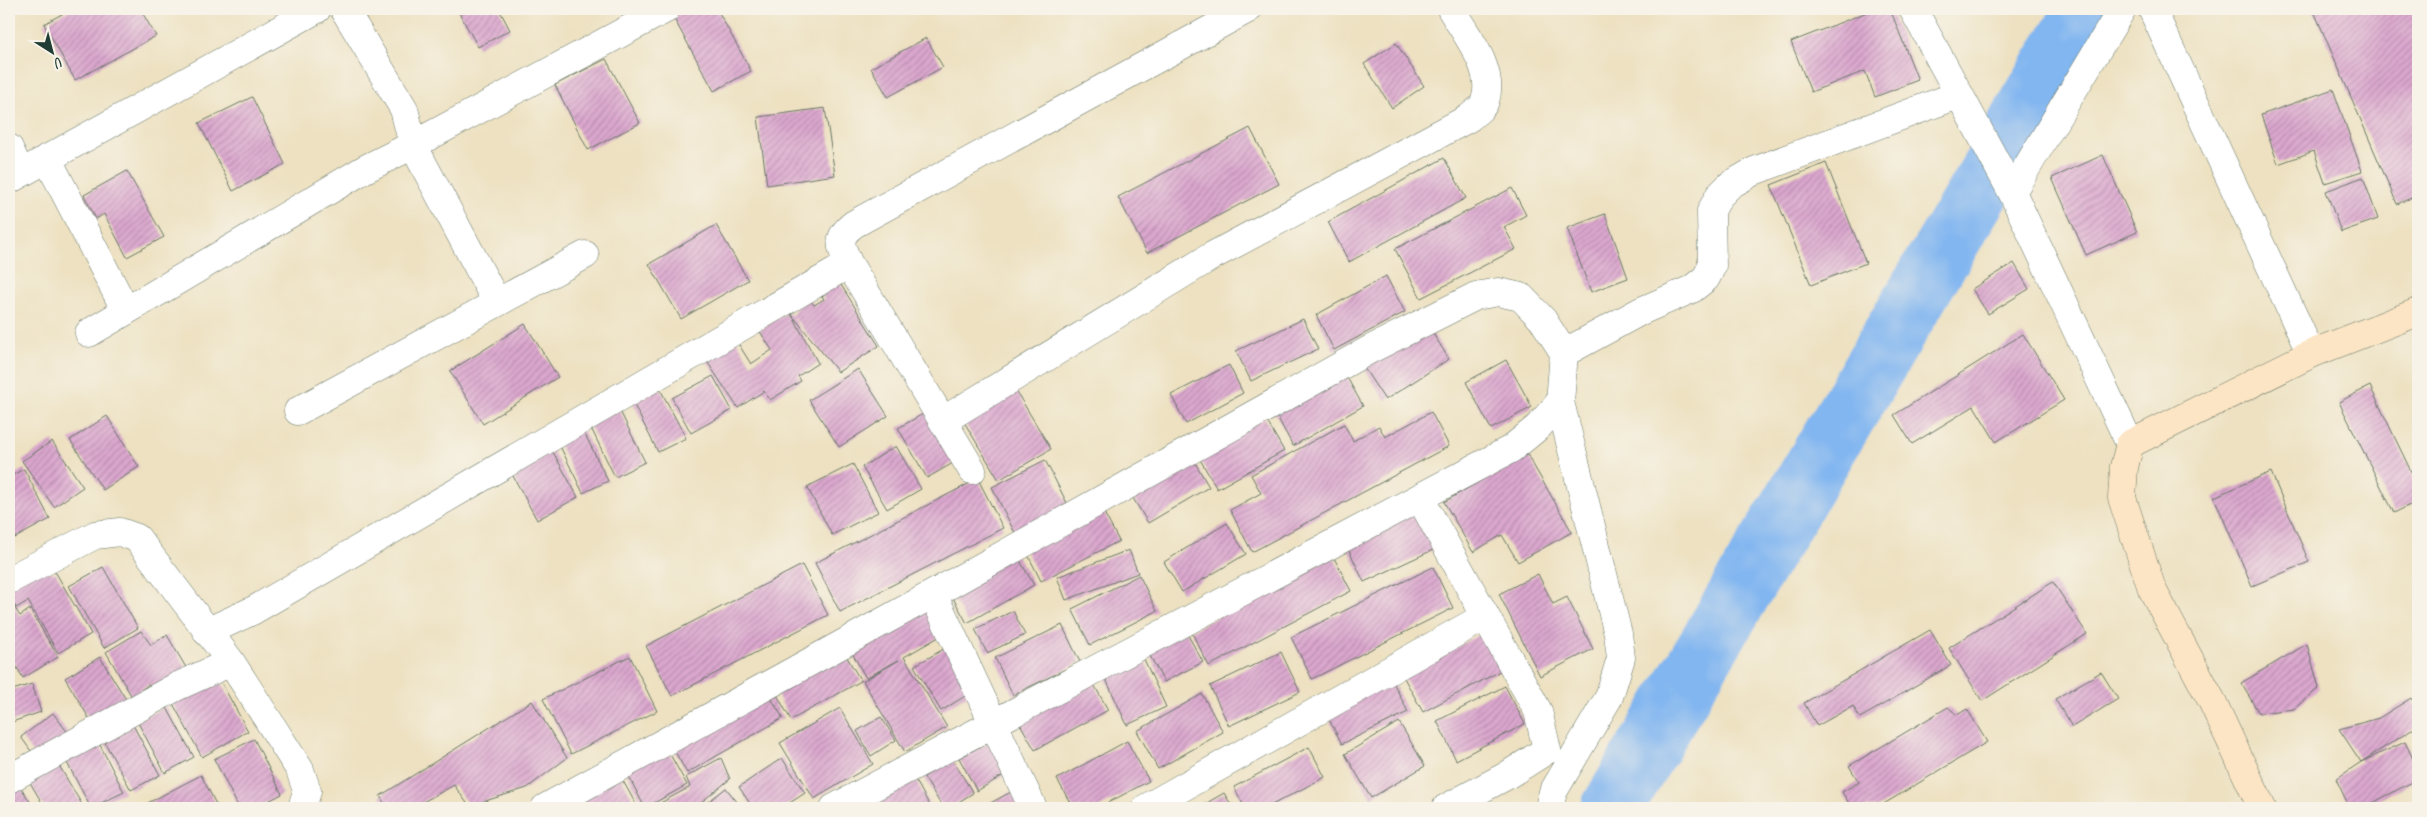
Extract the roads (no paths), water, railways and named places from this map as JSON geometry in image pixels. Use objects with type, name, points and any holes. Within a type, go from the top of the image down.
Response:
[{"type":"main road","points":[[2262,808],[2213,703],[2152,589],[2122,498],[2124,467],[2130,444],[2312,354],[2418,312]]},
{"type":"street","points":[[9,148],[14,176],[317,9]]},
{"type":"street","points":[[344,9],[404,109],[413,145],[496,302]]},
{"type":"street","points":[[89,333],[365,169],[666,9]]},
{"type":"street","points":[[972,470],[944,420],[849,264],[841,248],[842,237],[854,224],[1248,9]]},
{"type":"street","points":[[944,420],[1212,256],[1469,118],[1485,103],[1488,84],[1481,62],[1451,9]]},
{"type":"street","points":[[1913,9],[2008,184],[2130,444]]},
{"type":"street","points":[[2008,184],[2122,9]]},
{"type":"street","points":[[2152,9],[2312,354]]},
{"type":"street","points":[[1564,353],[1641,311],[1692,288],[1706,278],[1712,266],[1711,211],[1719,196],[1730,185],[1754,171],[1964,105]]},
{"type":"street","points":[[47,158],[126,311]]},
{"type":"street","points":[[298,411],[584,255]]},
{"type":"street","points":[[207,632],[254,610],[849,264]]},
{"type":"street","points":[[545,808],[1369,350],[1476,296],[1498,292],[1520,297],[1543,320],[1564,353],[1560,402],[1618,634],[1622,658],[1609,697],[1551,800]]},
{"type":"street","points":[[834,808],[1510,449],[1538,428],[1560,402]]},
{"type":"street","points":[[1420,498],[1484,618],[1538,711],[1547,750],[1551,800]]},
{"type":"street","points":[[9,580],[95,535],[120,532],[137,538],[231,662],[300,770],[307,790],[302,808]]},
{"type":"street","points":[[933,594],[1033,808]]},
{"type":"street","points":[[1146,808],[1484,618]]},
{"type":"street","points":[[9,779],[176,687],[231,662]]},
{"type":"street","points":[[1446,808],[1506,776],[1547,750]]},
{"type":"waterway","points":[[1612,808],[2087,9]]}]
